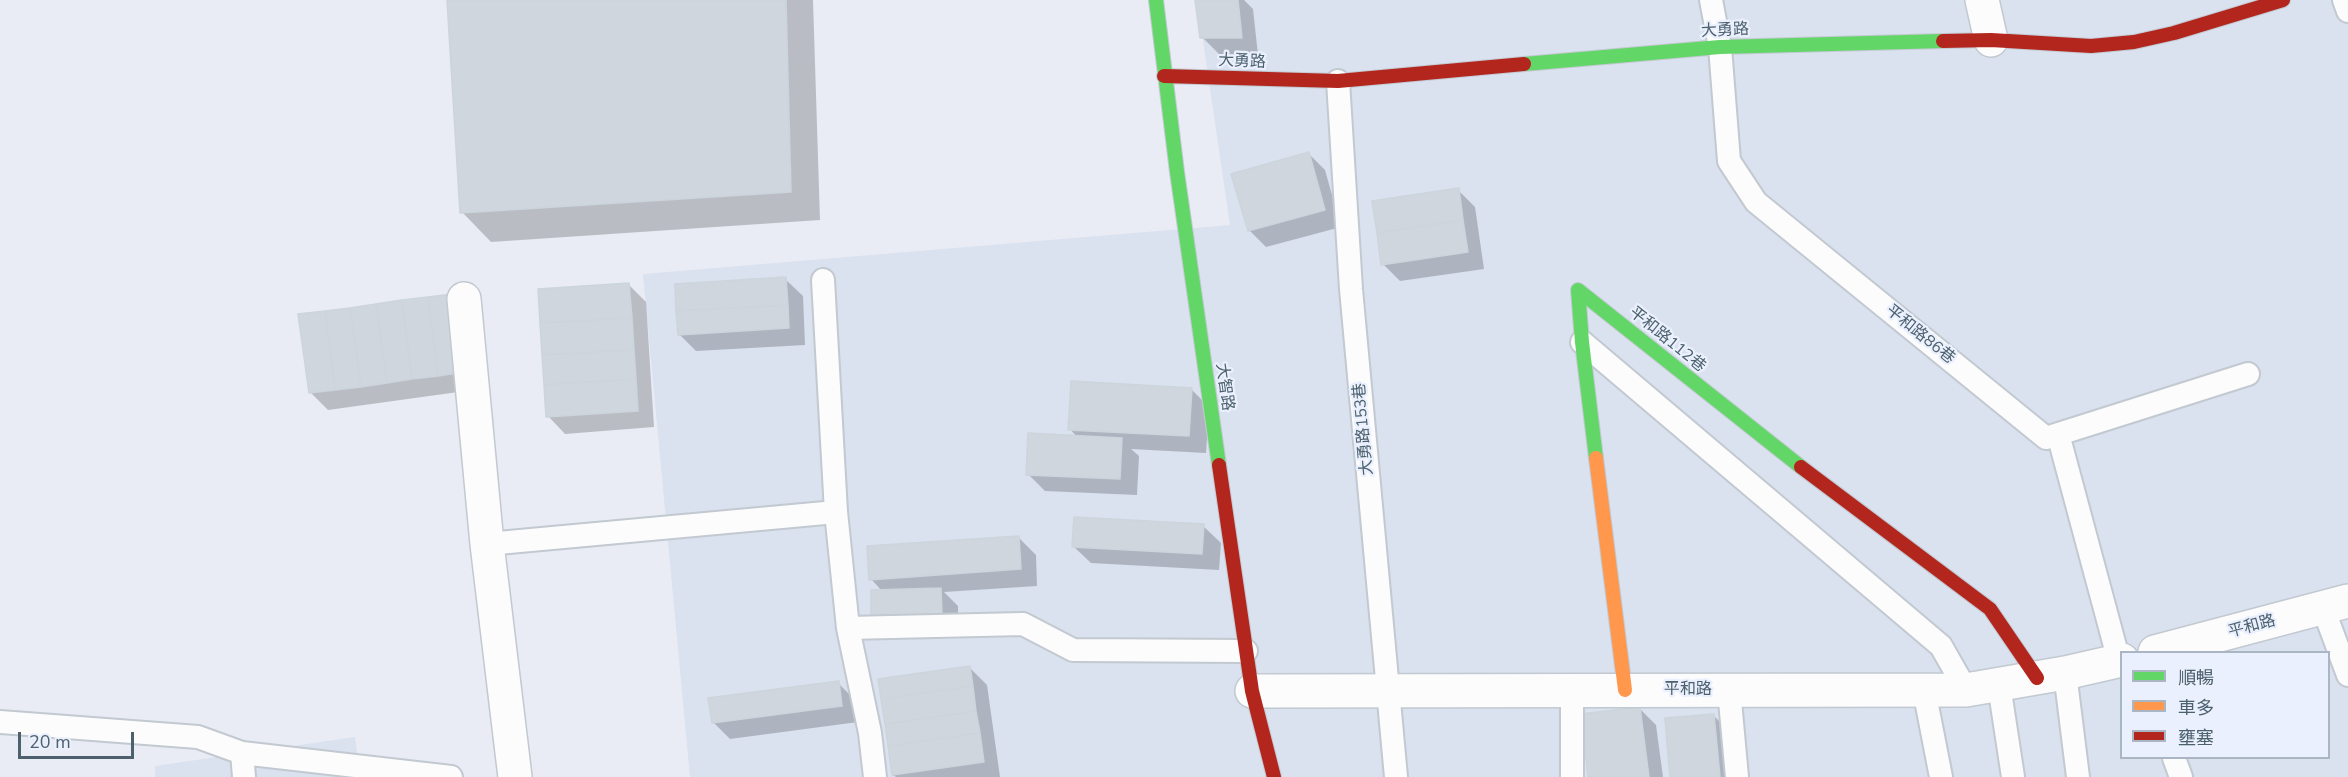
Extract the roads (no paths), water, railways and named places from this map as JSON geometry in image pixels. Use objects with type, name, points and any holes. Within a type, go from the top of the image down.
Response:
[{"type":"street","name":"大智路","points":[[1156,0],[1164,76],[1252,691],[1274,777]]},
{"type":"street","points":[[1982,0],[1990,40]]},
{"type":"street","name":"大勇路","points":[[1164,76],[1338,81],[1720,47],[1990,40],[2091,46],[2134,42],[2174,33],[2283,0]]},
{"type":"street","name":"平和路112巷","points":[[1624,690],[1582,342],[1578,290],[1767,441],[1990,609],[2051,676]]},
{"type":"street","points":[[464,299],[487,544],[515,777]]},
{"type":"street","name":"平和路","points":[[2159,651],[2336,604]]},
{"type":"street","name":"平和路","points":[[1252,691],[1966,690],[2051,676],[2120,660]]},
{"type":"lane","points":[[1711,0],[1720,47]]},
{"type":"lane","points":[[2344,0],[2348,11]]},
{"type":"lane","name":"平和路86巷","points":[[1720,47],[1729,161],[1756,202],[2046,438],[2058,434]]},
{"type":"lane","name":"大勇路153巷","points":[[1338,81],[1352,300],[1396,777]]},
{"type":"lane","points":[[823,280],[836,512],[848,628],[870,733],[875,777]]},
{"type":"lane","points":[[1582,342],[1941,646],[1966,690]]},
{"type":"lane","points":[[2120,660],[2058,434],[2248,374]]},
{"type":"lane","points":[[487,544],[836,512]]},
{"type":"lane","points":[[2336,604],[2348,675]]},
{"type":"lane","points":[[848,628],[1023,624],[1073,650],[1246,651]]},
{"type":"lane","points":[[2051,676],[2078,777]]},
{"type":"lane","points":[[1999,685],[2013,777]]},
{"type":"lane","points":[[1729,690],[1737,777]]},
{"type":"lane","points":[[1924,690],[1941,777]]},
{"type":"lane","points":[[1572,691],[1572,777]]},
{"type":"lane","points":[[0,722],[198,737],[242,753],[451,777]]},
{"type":"lane","points":[[242,753],[244,777]]},
{"type":"lane","points":[[2174,759],[2181,777]]}]
